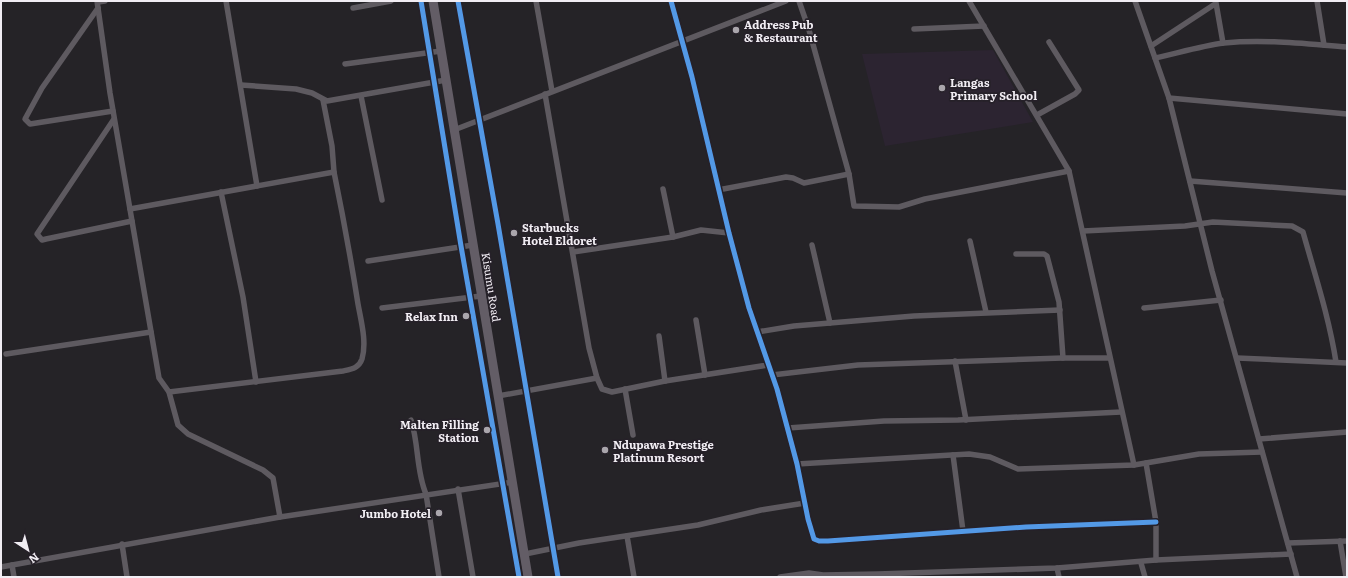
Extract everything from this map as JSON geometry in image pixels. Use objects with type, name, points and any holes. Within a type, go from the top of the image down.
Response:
[{"type":"highway","name":"Kisumu Road","points":[[433,1],[528,577]]},
{"type":"street","points":[[105,1],[98,3],[42,88],[25,119],[30,124],[113,111]]},
{"type":"street","points":[[226,1],[257,186]]},
{"type":"street","points":[[354,8],[391,1]]},
{"type":"street","points":[[536,1],[552,91]]},
{"type":"street","points":[[672,1],[681,41],[692,77],[718,190],[749,308],[772,374],[788,428],[813,536],[818,542],[963,531],[1105,523],[1156,522]]},
{"type":"street","points":[[454,130],[786,1]]},
{"type":"street","points":[[799,1],[809,30],[849,174],[854,206],[906,206],[938,196],[1069,171]]},
{"type":"street","points":[[969,1],[1069,171],[1109,358],[1134,465]]},
{"type":"street","points":[[1135,1],[1169,98],[1200,223],[1297,577]]},
{"type":"street","points":[[1317,1],[1324,45]]},
{"type":"street","points":[[98,3],[114,119],[148,307],[159,378],[169,392],[177,422],[184,431],[263,470],[273,478],[280,517]]},
{"type":"street","points":[[1151,46],[1216,3],[1223,43]]},
{"type":"street","points":[[914,29],[984,26]]},
{"type":"street","points":[[1155,58],[1223,43],[1268,41],[1347,46]]},
{"type":"street","points":[[1037,115],[1075,94],[1079,90],[1049,42]]},
{"type":"street","points":[[345,64],[441,51]]},
{"type":"street","points":[[240,85],[296,89],[312,94],[323,100],[334,101],[446,80]]},
{"type":"street","points":[[545,94],[589,348],[597,378],[602,389],[612,392],[665,381],[768,365]]},
{"type":"street","points":[[361,96],[382,200]]},
{"type":"street","points":[[1169,98],[1347,114]]},
{"type":"street","points":[[169,392],[343,371],[358,367],[362,358],[363,337],[352,263],[334,172],[332,146],[323,100]]},
{"type":"street","points":[[114,119],[37,234],[42,240],[132,221]]},
{"type":"street","points":[[130,209],[334,172]]},
{"type":"street","points":[[718,190],[786,177],[793,178],[804,183],[849,174]]},
{"type":"street","points":[[1190,181],[1347,194]]},
{"type":"street","points":[[663,189],[673,237]]},
{"type":"street","points":[[221,192],[243,297],[256,382]]},
{"type":"street","points":[[1083,231],[1221,222],[1292,226],[1303,232],[1331,330],[1336,362]]},
{"type":"street","points":[[573,252],[673,237],[701,230],[729,233]]},
{"type":"street","points":[[970,241],[986,312]]},
{"type":"street","points":[[368,261],[473,245]]},
{"type":"street","points":[[812,245],[830,323]]},
{"type":"street","points":[[1016,254],[1044,254],[1047,256],[1060,310],[1063,358]]},
{"type":"street","points":[[382,308],[481,296]]},
{"type":"street","points":[[1144,308],[1221,300]]},
{"type":"street","points":[[758,332],[830,323],[986,312],[1060,310]]},
{"type":"street","points":[[696,320],[705,375]]},
{"type":"street","points":[[6,354],[151,332]]},
{"type":"street","points":[[659,336],[665,381]]},
{"type":"street","points":[[772,374],[858,364],[1109,358]]},
{"type":"street","points":[[1238,358],[1347,363]]},
{"type":"street","points":[[956,361],[966,420]]},
{"type":"street","points":[[498,396],[597,378]]},
{"type":"street","points":[[625,389],[633,435]]},
{"type":"street","points":[[788,428],[884,421],[966,420],[1121,412]]},
{"type":"street","points":[[411,420],[416,440],[422,483],[426,494],[439,577]]},
{"type":"street","points":[[1259,439],[1347,432]]},
{"type":"street","points":[[797,464],[953,455],[990,457],[1018,469],[1134,465],[1199,454],[1262,452]]},
{"type":"street","points":[[953,455],[963,531]]},
{"type":"street","points":[[1146,463],[1156,522],[1156,560]]},
{"type":"street","points":[[1,566],[280,517],[458,489],[513,482]]},
{"type":"street","points":[[458,489],[474,577]]},
{"type":"street","points":[[525,554],[731,518],[761,510],[805,503]]},
{"type":"street","points":[[627,536],[634,577]]},
{"type":"street","points":[[1340,541],[1346,577]]},
{"type":"street","points":[[1288,543],[1347,541]]},
{"type":"street","points":[[122,544],[127,577]]},
{"type":"street","points":[[780,577],[809,573],[823,575],[1057,568],[1142,563],[1156,560],[1291,554]]},
{"type":"street","points":[[1142,563],[1145,577]]},
{"type":"street","points":[[12,565],[14,577]]},
{"type":"street","points":[[1057,568],[1059,577]]},
{"type":"shaded area","name":"Langas Primary School","points":[[993,50],[1033,122],[885,146],[862,54]]},
{"type":"cycle path","points":[[421,1],[461,246],[519,577]]},
{"type":"cycle path","points":[[458,1],[498,224],[558,577]]},
{"type":"cycle path","points":[[671,1],[692,77],[729,233],[749,308],[777,389],[797,464],[808,519],[814,539],[819,541],[828,541],[1026,527],[1156,522]]},
{"type":"place","name":"Address Pub & Restaurant","points":[[736,30]]},
{"type":"place","name":"Langas Primary School","points":[[942,88]]},
{"type":"place","name":"Starbucks Hotel Eldoret","points":[[514,233]]},
{"type":"place","name":"Relax Inn","points":[[466,316]]},
{"type":"place","name":"Malten Filling Station","points":[[487,430]]},
{"type":"place","name":"Ndupawa Prestige Platinum Resort","points":[[605,450]]},
{"type":"place","name":"Jumbo Hotel","points":[[439,513]]}]
